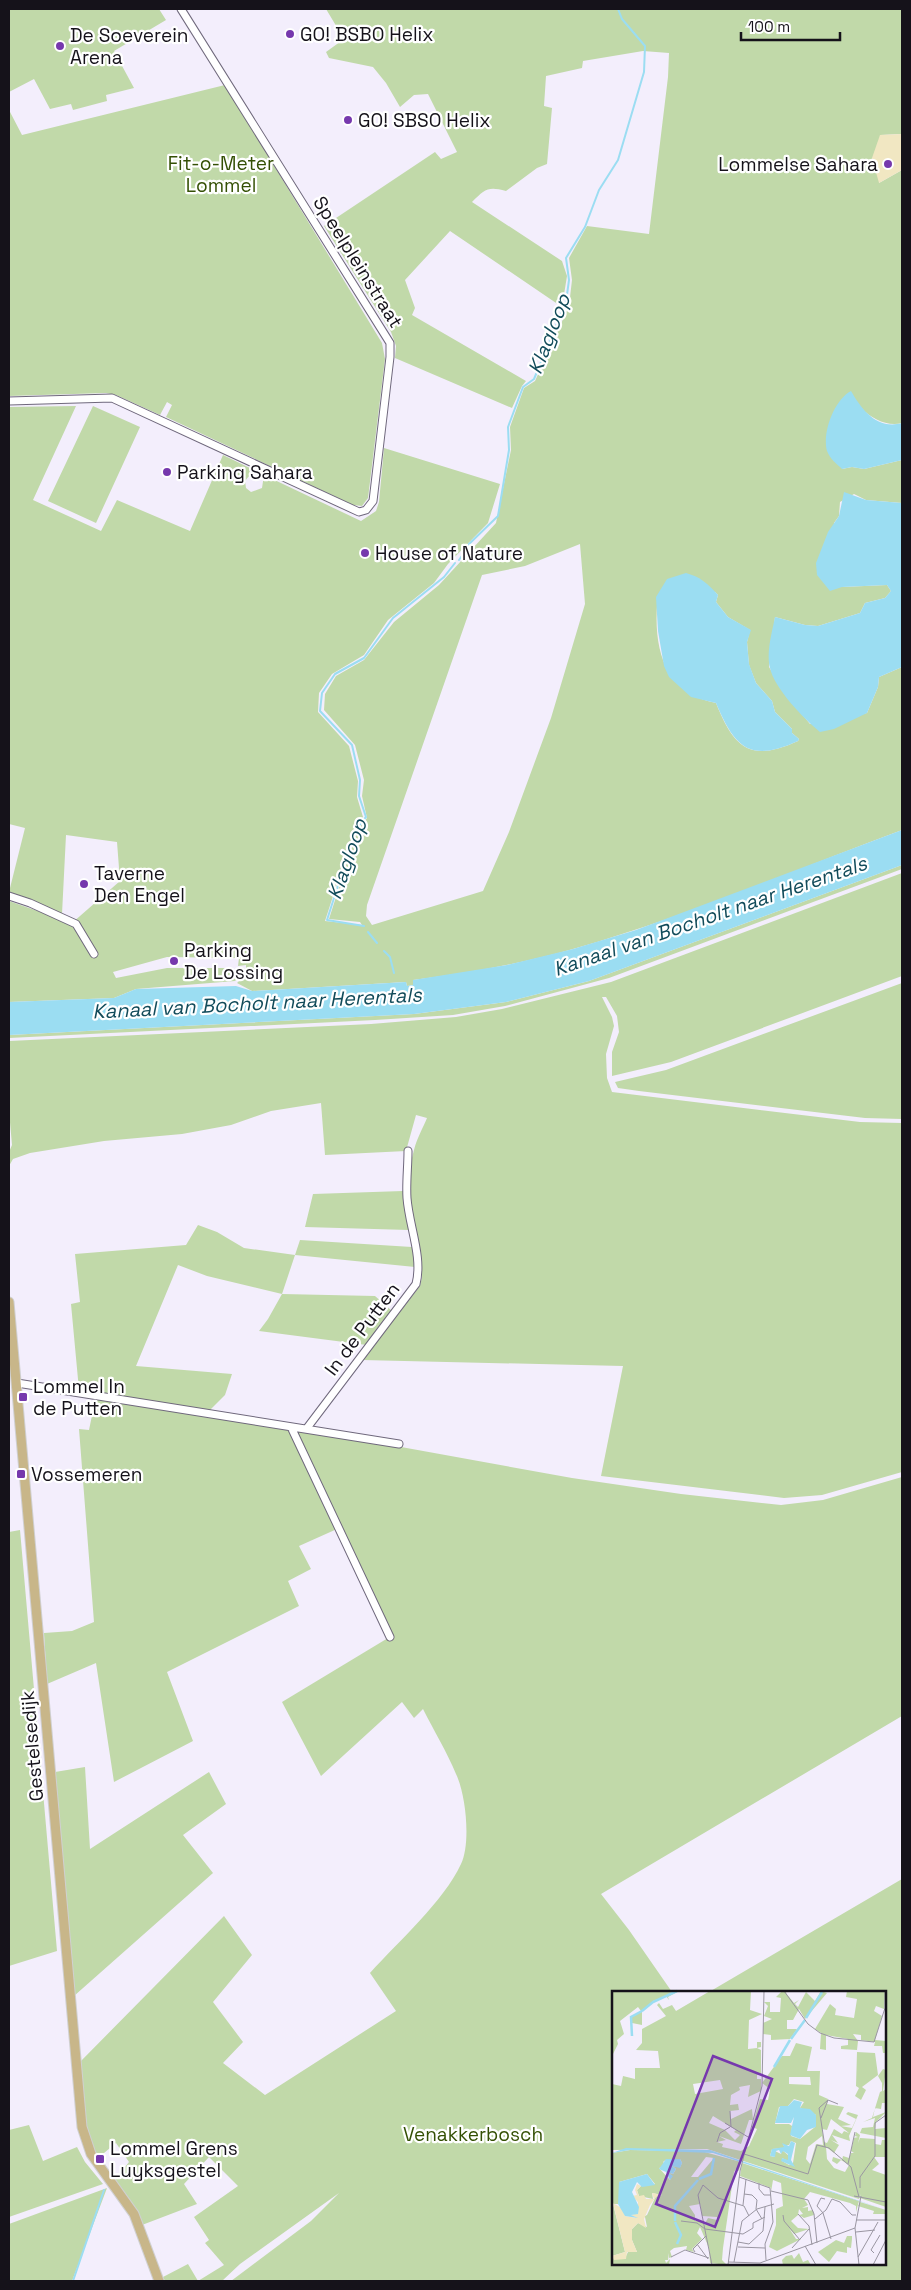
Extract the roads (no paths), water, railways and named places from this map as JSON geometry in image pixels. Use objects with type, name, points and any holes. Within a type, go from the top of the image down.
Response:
[{"type":"main road","name":"Gestelsedijk","points":[[9,1302],[80,2112],[88,2148],[109,2180],[129,2205],[138,2222],[159,2281]]},
{"type":"street","name":"Speelpleinstraat","points":[[9,401],[106,397],[118,400],[359,512],[366,510],[373,501],[390,343],[181,9]]},
{"type":"street","points":[[9,896],[76,924],[94,954]]},
{"type":"street","name":"In de Putten","points":[[307,1428],[416,1284],[417,1267],[407,1200],[408,1151]]},
{"type":"street","points":[[17,1382],[399,1444]]},
{"type":"street","points":[[291,1427],[390,1637]]},
{"type":"water","points":[[851,391],[871,417],[885,424],[902,423],[902,460],[864,469],[852,467],[842,469],[830,456],[826,444],[828,426],[839,402]]},
{"type":"water","points":[[844,492],[866,500],[902,503],[902,667],[879,677],[878,687],[867,713],[834,729],[820,732],[798,711],[777,685],[770,668],[769,649],[775,617],[805,625],[818,626],[860,613],[865,603],[885,598],[891,591],[887,585],[842,587],[830,591],[817,575],[816,563],[828,532],[839,516]]},
{"type":"water","points":[[686,573],[707,584],[718,595],[716,602],[728,617],[751,630],[747,642],[749,664],[756,683],[772,701],[775,712],[792,729],[792,733],[799,739],[798,741],[768,751],[756,751],[746,747],[730,731],[716,703],[691,697],[669,677],[664,666],[658,631],[656,597],[667,579]]},
{"type":"water","name":"Kanaal van Bocholt naar Herentals","points":[[902,830],[902,865],[589,981],[506,1002],[414,1014],[9,1035],[9,1002],[114,998],[136,989],[236,986],[252,991],[406,982],[407,986],[413,985],[413,980],[507,965],[573,949],[636,930]]},
{"type":"waterway","name":"Klagloop","points":[[468,545],[498,516],[509,450],[508,427],[523,387],[534,379],[566,302],[569,280],[566,258],[585,227],[599,190],[618,160],[644,72],[645,46],[622,19],[618,9]]},
{"type":"waterway","name":"Klagloop","points":[[459,560],[464,553]]},
{"type":"waterway","name":"Klagloop","points":[[364,926],[327,920],[356,829],[366,817],[359,796],[360,780],[352,745],[320,711],[322,693],[335,674],[364,658],[393,618],[444,577],[455,563]]},
{"type":"waterway","name":"Klagloop","points":[[368,932],[377,943]]},
{"type":"waterway","name":"Klagloop","points":[[384,951],[390,957],[394,973]]},
{"type":"waterway","points":[[73,2281],[104,2190]]},
{"type":"place","name":"GO! BSBO Helix","points":[[290,34]]},
{"type":"place","name":"De Soeverein Arena","points":[[60,46]]},
{"type":"place","name":"GO! SBSO Helix","points":[[348,120]]},
{"type":"place","name":"Lommelse Sahara","points":[[888,164]]},
{"type":"place","name":"Parking Sahara","points":[[167,472]]},
{"type":"place","name":"House of Nature","points":[[365,553]]},
{"type":"place","name":"Taverne Den Engel","points":[[84,884]]},
{"type":"place","name":"Parking De Lossing","points":[[174,961]]},
{"type":"place","name":"Lommel In de Putten","points":[[23,1397]]},
{"type":"place","name":"Vossemeren","points":[[21,1474]]},
{"type":"place","name":"Lommel Grens Luyksgestel","points":[[100,2159]]},
{"type":"park label","name":"Fit-o-Meter Lommel","points":[[221,174]]},
{"type":"park label","name":"Venakkerbosch","points":[[473,2134]]}]
